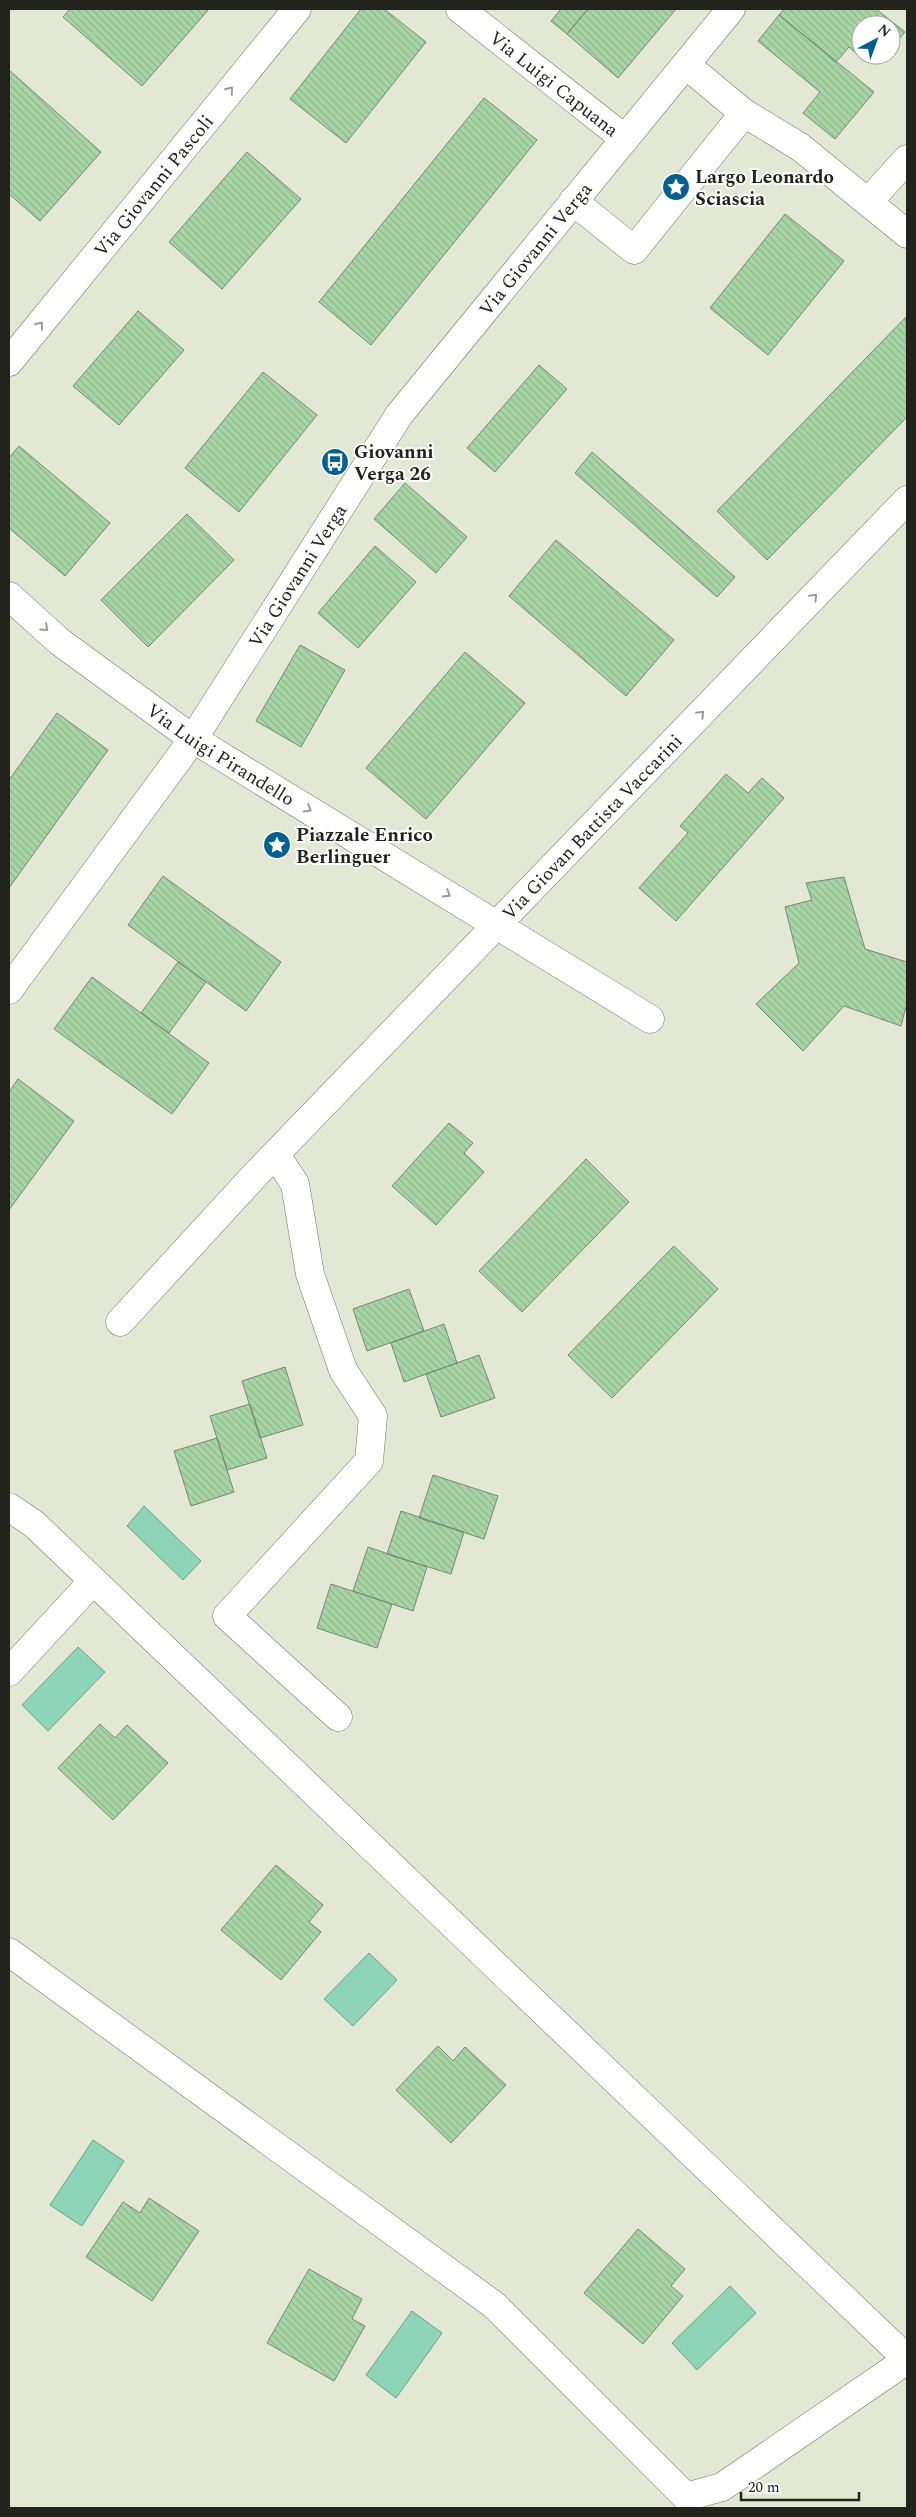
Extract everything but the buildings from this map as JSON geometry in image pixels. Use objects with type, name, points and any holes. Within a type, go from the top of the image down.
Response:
[{"type":"street","name":"Via Giovanni Pascoli","points":[[9,362],[296,9]]},
{"type":"street","name":"Via Luigi Capuana","points":[[460,9],[626,139]]},
{"type":"street","name":"Via Giovanni Verga","points":[[9,990],[193,739],[398,415],[626,139],[730,9]]},
{"type":"street","points":[[686,65],[744,113],[800,147],[869,201],[907,234]]},
{"type":"street","points":[[573,201],[634,250],[744,113]]},
{"type":"street","points":[[869,201],[907,159]]},
{"type":"street","name":"Via Giovan Battista Vaccarini","points":[[120,1322],[266,1164],[907,500]]},
{"type":"street","name":"Via Luigi Pirandello","points":[[9,596],[60,642],[193,739],[650,1019]]},
{"type":"street","points":[[266,1164],[295,1184],[310,1274],[343,1370],[373,1416],[369,1461],[227,1616],[338,1717]]},
{"type":"street","points":[[9,1508],[34,1524],[907,2360],[722,2487],[686,2497],[494,2305],[9,1952]]},
{"type":"street","points":[[9,1672],[93,1581]]},
{"type":"shaded area","points":[[144,1506],[201,1561],[183,1580],[127,1526]]},
{"type":"shaded area","points":[[78,1647],[105,1672],[48,1731],[22,1705]]},
{"type":"shaded area","points":[[369,1953],[397,1980],[353,2026],[324,1999]]},
{"type":"shaded area","points":[[93,2140],[124,2161],[82,2226],[50,2205]]},
{"type":"shaded area","points":[[730,2286],[756,2313],[697,2370],[672,2343]]},
{"type":"shaded area","points":[[412,2311],[442,2333],[396,2398],[366,2375]]},
{"type":"place","name":"Largo Leonardo Sciascia","points":[[676,187]]},
{"type":"place","name":"Giovanni Verga 26","points":[[335,462]]},
{"type":"place","name":"Piazzale Enrico Berlinguer","points":[[277,845]]}]
